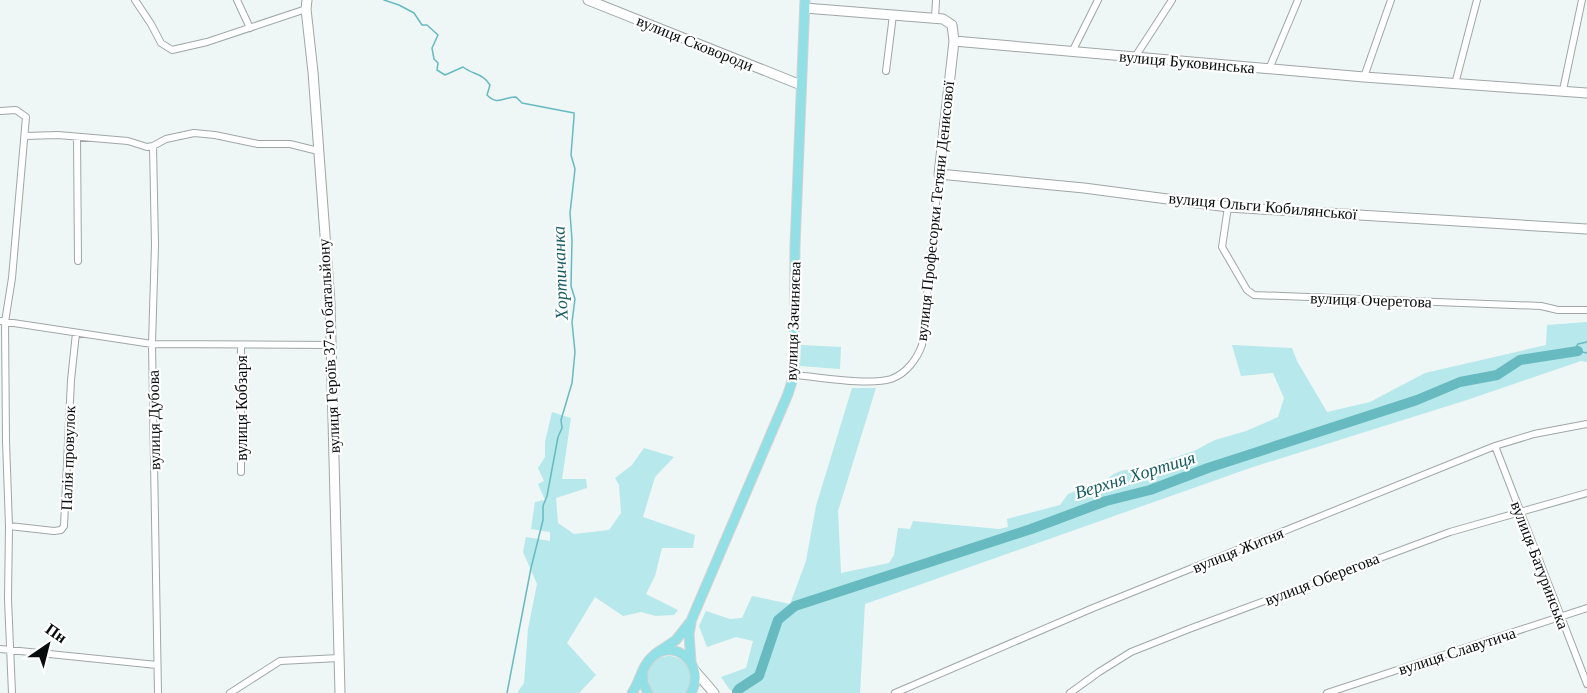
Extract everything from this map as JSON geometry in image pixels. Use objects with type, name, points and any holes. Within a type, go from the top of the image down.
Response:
[{"type":"main road","name":"вулиця Зачиняєва","points":[[691,621],[788,394],[794,375],[795,246],[805,4]]},
{"type":"main road","points":[[632,693],[647,662],[676,640],[691,621]]},
{"type":"main road","points":[[691,621],[689,634],[695,682],[691,693]]},
{"type":"main road","points":[[655,654],[672,651],[683,654],[693,667]]},
{"type":"main road","points":[[643,672],[648,693]]},
{"type":"street","points":[[135,0],[161,43],[172,50],[183,49],[250,28],[307,4]]},
{"type":"street","points":[[237,0],[250,28]]},
{"type":"street","name":"вулиця Сковороди","points":[[588,0],[801,86]]},
{"type":"street","points":[[935,18],[936,0]]},
{"type":"street","points":[[1072,52],[1098,0]]},
{"type":"street","points":[[1135,57],[1172,0]]},
{"type":"street","points":[[1269,69],[1298,0]]},
{"type":"street","points":[[1364,77],[1391,0]]},
{"type":"street","points":[[1455,84],[1477,0]]},
{"type":"street","points":[[1563,90],[1582,0]]},
{"type":"street","name":"вулиця Героїв 37-го батальйону","points":[[307,4],[332,345],[340,693]]},
{"type":"street","points":[[805,4],[935,18],[950,22],[954,30],[954,41]]},
{"type":"street","points":[[886,71],[893,15]]},
{"type":"street","name":"вулиця Буковинська","points":[[954,41],[1364,77],[1587,93]]},
{"type":"street","name":"вулиця Професорки Тетяни Денисової","points":[[794,375],[872,381],[891,379],[910,366],[921,345],[954,41]]},
{"type":"street","points":[[0,111],[12,109],[26,117],[12,278],[2,321],[12,693]]},
{"type":"street","points":[[26,136],[128,141],[142,146],[153,146],[166,139],[194,133],[258,144],[290,144],[318,151]]},
{"type":"street","points":[[77,137],[78,261]]},
{"type":"street","name":"вулиця Дубова","points":[[153,146],[155,245],[152,345],[158,693]]},
{"type":"street","name":"вулиця Ольги Кобилянської","points":[[939,174],[1084,188],[1228,207],[1587,230]]},
{"type":"street","name":"вулиця Очеретова","points":[[1228,207],[1222,247],[1247,290],[1254,295],[1541,306],[1558,310],[1587,310]]},
{"type":"street","points":[[2,321],[152,345],[332,345]]},
{"type":"street","name":"Палія провулок","points":[[9,526],[60,531],[64,526],[71,380],[76,333]]},
{"type":"street","name":"вулиця Кобзаря","points":[[241,472],[242,345]]},
{"type":"street","name":"вулиця Житня","points":[[895,693],[1092,608],[1495,446],[1534,434],[1587,424]]},
{"type":"street","name":"вулиця Батуринська","points":[[1495,446],[1587,684]]},
{"type":"street","name":"вулиця Оберегова","points":[[1070,693],[1131,652],[1189,629],[1450,532],[1587,493]]},
{"type":"street","name":"вулиця Славутича","points":[[1327,693],[1587,608]]},
{"type":"street","points":[[0,649],[157,665]]},
{"type":"street","points":[[230,693],[280,661],[339,658]]},
{"type":"street","points":[[693,667],[714,693]]},
{"type":"shaded area","points":[[1587,322],[1587,362],[1581,361],[1467,400],[1250,468],[865,604],[860,693],[737,693],[730,690],[721,677],[746,668],[753,641],[736,637],[707,647],[699,626],[706,611],[730,619],[742,618],[752,596],[790,604],[806,561],[816,506],[852,388],[876,388],[838,511],[841,573],[889,563],[894,555],[898,528],[910,529],[913,521],[999,529],[1008,527],[1007,519],[1060,505],[1068,494],[1108,479],[1117,472],[1137,470],[1194,451],[1215,440],[1246,431],[1278,417],[1284,398],[1273,373],[1241,376],[1232,345],[1292,348],[1297,361],[1327,412],[1370,402],[1425,373],[1546,345],[1547,325]]},
{"type":"shaded area","points":[[801,345],[841,347],[840,369],[800,366]]},
{"type":"shaded area","points":[[552,412],[571,418],[562,479],[586,479],[587,488],[556,498],[558,523],[574,534],[609,530],[621,513],[619,485],[615,478],[632,465],[644,448],[674,457],[655,477],[643,517],[695,535],[693,548],[662,548],[655,576],[646,594],[678,610],[674,615],[656,616],[641,612],[623,616],[595,597],[567,643],[596,675],[579,693],[517,693],[524,683],[528,629],[537,584],[523,552],[526,537],[550,541],[550,532],[531,529],[535,502],[545,500],[538,484],[544,481],[538,468],[545,457],[545,442]]},
{"type":"shaded area","points":[[671,656],[683,661],[689,669],[688,691],[686,693],[652,693],[648,679],[650,667],[657,659]]},
{"type":"waterway","name":"Хортичанка","points":[[384,0],[414,13],[422,25],[427,25],[438,35],[432,48],[434,59],[438,63],[437,70],[445,75],[463,67],[487,81],[490,85],[487,95],[494,100],[516,97],[522,103],[574,113],[571,155],[575,169],[570,213],[571,286],[575,299],[572,322],[575,352],[572,383],[561,420],[562,428],[543,506],[543,520],[531,568],[507,693]]},
{"type":"waterway","points":[[1573,352],[1578,344],[1587,342]]},
{"type":"waterway","name":"Верхня Хортиця","points":[[1578,351],[1587,353]]},
{"type":"waterway","name":"Верхня Хортиця","points":[[737,692],[759,676],[778,620],[795,606],[1031,529],[1106,501],[1150,490],[1208,468],[1417,400],[1460,382],[1497,375],[1520,360],[1578,351]]}]
